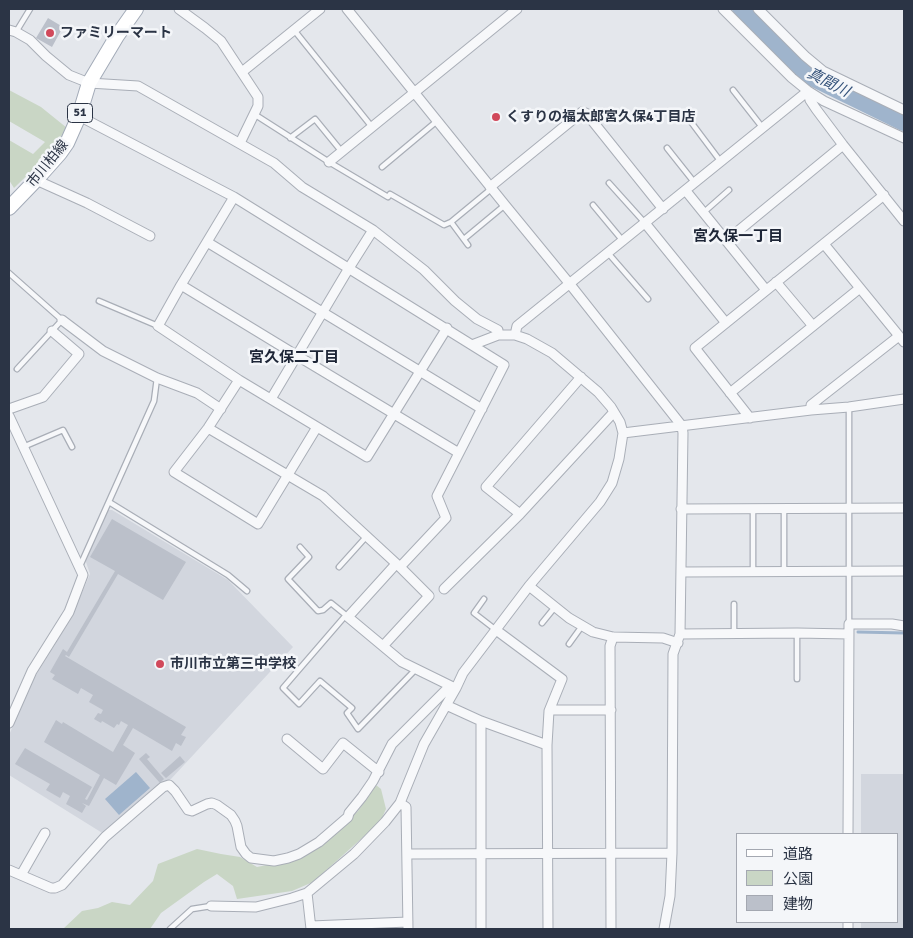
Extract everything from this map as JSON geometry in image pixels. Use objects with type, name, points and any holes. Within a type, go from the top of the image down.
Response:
[{"type":"main road","name":"市川柏線","points":[[9,208],[36,180],[67,143],[79,116],[89,83],[117,36],[136,9]]},
{"type":"street","points":[[179,9],[220,41],[258,97],[258,106],[240,143]]},
{"type":"street","points":[[242,72],[320,9]]},
{"type":"street","points":[[347,9],[682,426],[679,639],[674,654],[672,853],[670,896],[664,929]]},
{"type":"street","points":[[329,162],[517,9]]},
{"type":"street","points":[[723,9],[792,78],[808,91],[904,138]]},
{"type":"street","points":[[758,9],[804,56],[823,71],[904,110]]},
{"type":"street","points":[[13,31],[30,40],[46,56],[69,74],[89,83],[138,86],[274,163],[302,187],[373,230],[424,270],[455,301],[477,319],[498,330],[498,335]]},
{"type":"street","points":[[515,335],[517,326],[808,91]]},
{"type":"street","points":[[808,91],[810,100],[904,221]]},
{"type":"street","points":[[491,188],[582,112],[586,113],[663,209]]},
{"type":"street","points":[[79,116],[234,197],[504,365],[437,496],[446,518],[347,616],[402,662],[453,687]]},
{"type":"street","points":[[726,241],[844,145]]},
{"type":"street","points":[[36,180],[150,236]]},
{"type":"street","points":[[686,191],[766,290]]},
{"type":"street","points":[[750,418],[695,348],[884,195]]},
{"type":"street","points":[[234,197],[158,326],[239,380],[367,457],[447,328]]},
{"type":"street","points":[[646,223],[726,323]]},
{"type":"street","points":[[271,399],[373,230]]},
{"type":"street","points":[[207,242],[482,409]]},
{"type":"street","points":[[811,410],[811,405],[901,339],[824,244]]},
{"type":"street","points":[[776,282],[813,326]]},
{"type":"street","points":[[182,285],[296,356],[459,452]]},
{"type":"street","points":[[730,393],[860,288]]},
{"type":"street","points":[[62,320],[104,351],[157,378],[198,393],[221,409]]},
{"type":"street","points":[[9,409],[43,397],[79,354],[52,331]]},
{"type":"street","points":[[9,870],[55,888],[62,884],[105,837],[163,787],[169,785],[188,810],[196,810],[212,803],[218,805],[231,815],[237,826],[240,847],[251,858],[274,860],[288,858],[319,842],[348,817],[379,772],[392,744],[453,687],[529,586],[600,502],[612,483],[619,458],[624,433],[611,407],[598,392],[552,353],[527,339],[515,335],[498,335],[472,345]]},
{"type":"street","points":[[520,514],[486,487],[580,377]]},
{"type":"street","points":[[239,380],[208,428],[174,472],[258,524],[317,427]]},
{"type":"street","points":[[624,433],[904,399]]},
{"type":"street","points":[[444,589],[520,514],[614,412]]},
{"type":"street","points":[[9,416],[83,575],[69,612],[32,671],[9,723]]},
{"type":"street","points":[[208,428],[323,496],[429,596],[383,646]]},
{"type":"street","points":[[681,509],[904,508]]},
{"type":"street","points":[[681,572],[904,571]]},
{"type":"street","points":[[529,586],[582,626],[593,632],[613,637],[679,639],[734,634],[849,634]]},
{"type":"street","points":[[848,833],[849,624],[892,624],[904,626]]},
{"type":"street","points":[[496,630],[562,679],[550,710],[548,745],[548,929]]},
{"type":"street","points":[[611,929],[610,646],[613,637]]},
{"type":"street","points":[[211,906],[256,907],[292,898],[307,892],[354,854],[385,822],[400,803],[424,744],[446,705],[453,687]]},
{"type":"street","points":[[446,705],[481,721],[548,745]]},
{"type":"street","points":[[550,710],[611,710]]},
{"type":"street","points":[[481,721],[481,929]]},
{"type":"street","points":[[287,739],[323,769],[343,743],[379,772]]},
{"type":"street","points":[[307,892],[311,928],[408,926],[406,807],[400,803]]},
{"type":"street","points":[[21,875],[45,833]]},
{"type":"street","points":[[408,854],[672,853]]},
{"type":"lane","points":[[13,31],[30,9]]},
{"type":"lane","points":[[294,30],[372,127]]},
{"type":"lane","points":[[733,90],[763,128]]},
{"type":"lane","points":[[254,114],[388,197],[390,194],[444,225],[451,222],[491,188]]},
{"type":"lane","points":[[290,138],[315,119],[342,152]]},
{"type":"lane","points":[[382,167],[437,121]]},
{"type":"lane","points":[[691,122],[721,162]]},
{"type":"lane","points":[[667,148],[695,183]]},
{"type":"lane","points":[[609,183],[646,223]]},
{"type":"lane","points":[[703,212],[729,190]]},
{"type":"lane","points":[[593,204],[623,241]]},
{"type":"lane","points":[[464,239],[505,205]]},
{"type":"lane","points":[[451,222],[468,245]]},
{"type":"lane","points":[[608,253],[648,299]]},
{"type":"lane","points":[[9,273],[62,320],[16,369]]},
{"type":"lane","points":[[100,301],[158,326]]},
{"type":"lane","points":[[79,566],[154,401],[157,378]]},
{"type":"lane","points":[[849,407],[849,624]]},
{"type":"lane","points":[[23,447],[63,430],[72,447]]},
{"type":"lane","points":[[108,502],[228,575],[248,591]]},
{"type":"lane","points":[[752,572],[753,509]]},
{"type":"lane","points":[[784,509],[784,572]]},
{"type":"lane","points":[[339,567],[366,537]]},
{"type":"lane","points":[[300,547],[309,557],[288,579],[318,611],[324,610],[331,603],[347,616],[283,688],[299,704],[320,681],[352,708],[346,713],[358,729],[416,669]]},
{"type":"lane","points":[[484,599],[474,613],[496,630]]},
{"type":"lane","points":[[734,604],[734,634]]},
{"type":"lane","points":[[542,623],[555,607]]},
{"type":"lane","points":[[569,644],[582,626]]},
{"type":"lane","points":[[797,633],[797,679]]},
{"type":"lane","points":[[170,929],[192,909],[211,906]]},
{"type":"shaded area","name":"市川市立第三中学校","points":[[107,510],[112,510],[228,580],[293,647],[171,779],[162,783],[104,834],[9,775],[9,735],[33,680],[72,616],[90,574],[85,559]]},
{"type":"shaded area","points":[[861,774],[904,774],[904,929],[861,929],[861,923],[898,923],[898,833],[861,833]]},
{"type":"green space","points":[[9,90],[41,107],[67,128],[47,156],[14,188],[9,180],[9,140],[33,154],[45,142],[9,121]]},
{"type":"green space","points":[[376,785],[381,789],[386,809],[380,822],[313,882],[292,891],[237,899],[233,886],[217,874],[161,913],[150,929],[63,929],[82,911],[98,908],[112,902],[130,905],[153,881],[158,864],[197,849],[240,857],[257,867],[302,858],[358,811]]},
{"type":"water","points":[[136,772],[150,788],[119,815],[105,799]]},
{"type":"building","points":[[48,18],[63,27],[52,47],[36,38]]},
{"type":"building","points":[[112,519],[186,562],[163,600],[118,574],[69,657],[65,656],[186,727],[181,735],[186,737],[181,746],[176,743],[172,751],[133,728],[123,745],[135,753],[116,785],[104,778],[89,806],[82,803],[86,806],[82,813],[66,804],[70,796],[63,792],[60,798],[46,790],[50,784],[15,764],[25,748],[92,787],[85,799],[87,800],[100,775],[44,742],[56,720],[62,724],[63,722],[113,752],[128,725],[121,721],[114,728],[94,719],[103,710],[89,702],[93,695],[81,688],[78,694],[52,679],[55,675],[50,672],[63,649],[67,652],[115,571],[90,557]]},
{"type":"building","points":[[146,753],[150,757],[147,759],[164,779],[160,783],[139,759]]},
{"type":"building","points":[[180,756],[185,762],[166,778],[161,773]]},
{"type":"waterway","name":"真間川","points":[[742,9],[804,72],[904,121]]},
{"type":"waterway","points":[[858,632],[904,633]]},
{"type":"place","name":"ファミリーマート","points":[[50,33]]},
{"type":"place","name":"くすりの福太郎宮久保4丁目店","points":[[496,117]]},
{"type":"place","name":"市川市立第三中学校","points":[[160,664]]},
{"type":"district","name":"宮久保一丁目","points":[[738,237]]},
{"type":"district","name":"宮久保二丁目","points":[[294,358]]}]
